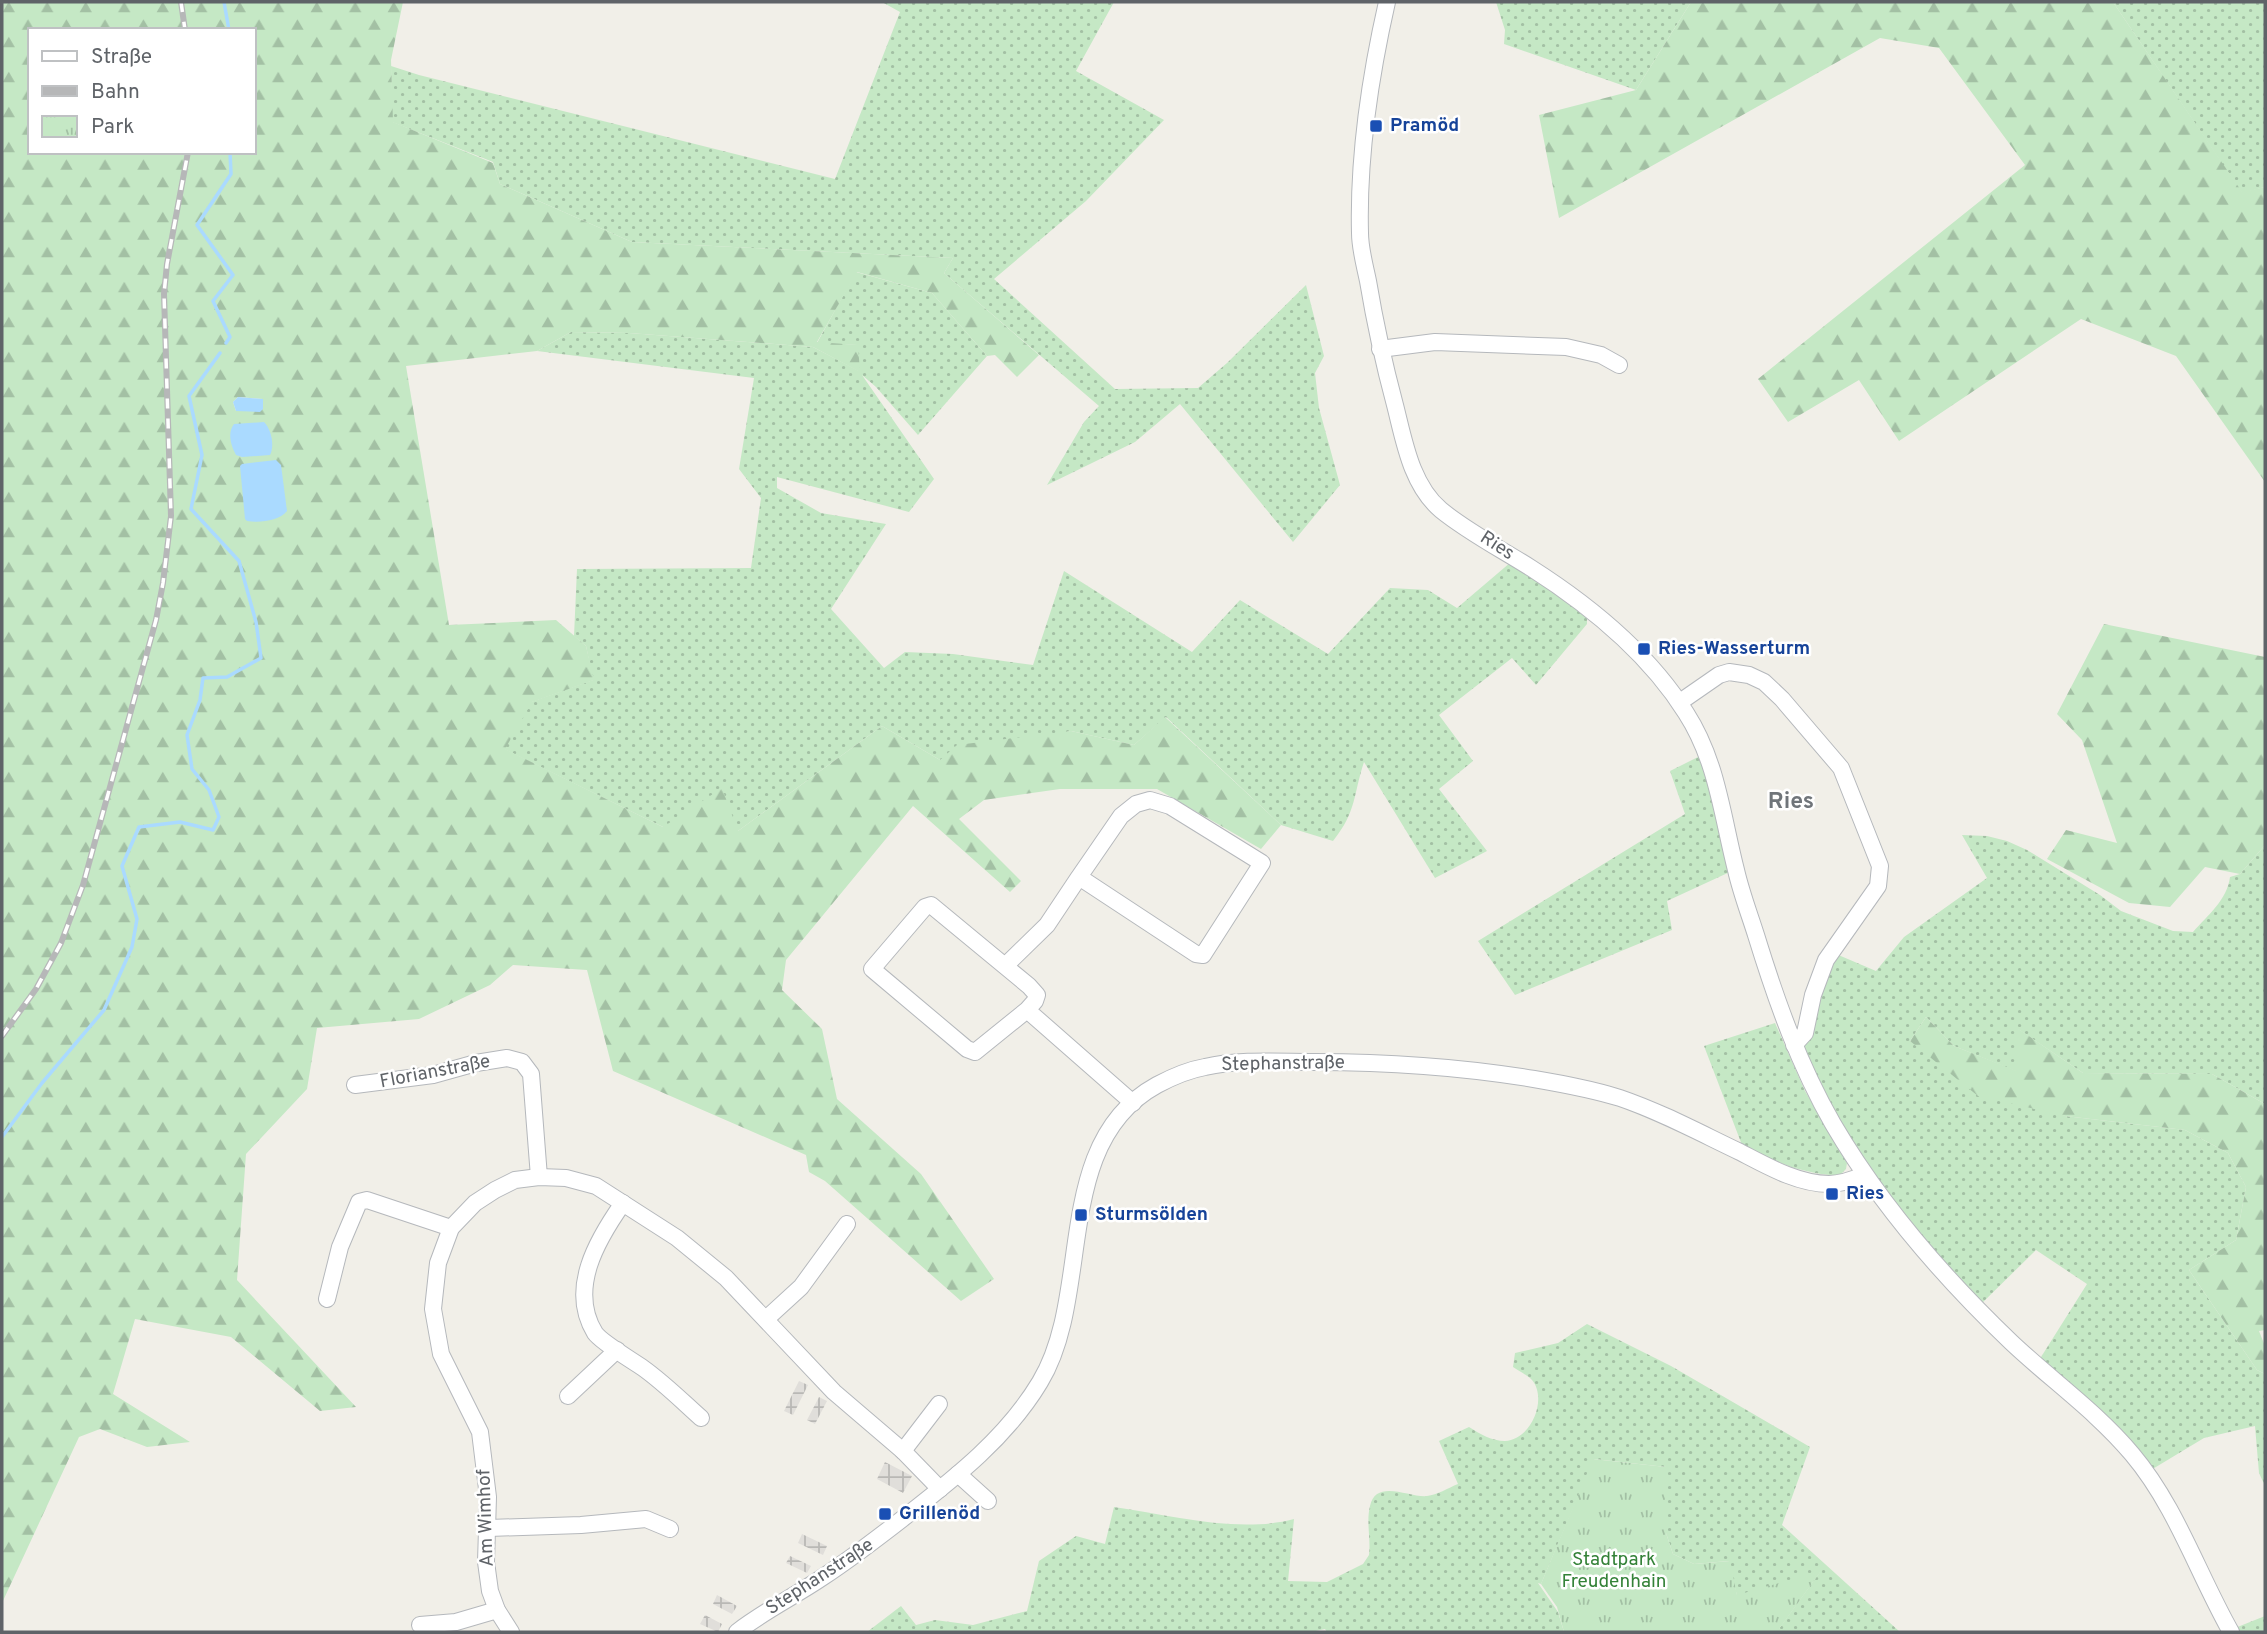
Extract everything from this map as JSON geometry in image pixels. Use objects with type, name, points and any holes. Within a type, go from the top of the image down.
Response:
[{"type":"street","name":"Ries","points":[[1387,2],[1365,124],[1360,238],[1380,349],[1420,484],[1441,510],[1572,596],[1633,649],[1680,702],[1699,734],[1712,766],[1736,870],[1794,1045],[1814,1089],[1864,1175],[1924,1254],[2010,1341],[2130,1452],[2163,1500],[2231,1632]]},
{"type":"street","points":[[1380,349],[1435,342],[1566,347],[1601,355],[1619,365]]},
{"type":"street","points":[[1680,702],[1719,675],[1729,672],[1749,675],[1764,682],[1782,699],[1840,768],[1881,866],[1878,886],[1826,960],[1805,1033],[1794,1045]]},
{"type":"street","points":[[1006,965],[1046,925],[1079,877],[1121,816],[1136,804],[1150,800],[1170,806],[1262,863],[1203,955],[1196,954],[1079,877]]},
{"type":"street","points":[[931,905],[1006,965],[1037,995],[1027,1010],[975,1052],[872,970],[925,907],[931,905]]},
{"type":"street","points":[[1027,1010],[1133,1103]]},
{"type":"street","name":"Florianstraße","points":[[355,1086],[433,1075],[507,1058],[522,1062],[531,1074],[539,1177]]},
{"type":"street","name":"Stephanstraße","points":[[737,1632],[877,1539],[958,1474],[1014,1420],[1042,1379],[1055,1348],[1063,1320],[1072,1258],[1094,1161],[1103,1139],[1133,1103],[1150,1089],[1176,1076],[1209,1066],[1297,1062],[1434,1067],[1506,1075],[1567,1085],[1620,1098],[1658,1113],[1780,1172],[1807,1181],[1834,1184],[1864,1175]]},
{"type":"street","name":"Am Wimhof","points":[[511,1632],[497,1610],[490,1591],[486,1562],[488,1497],[480,1432],[441,1354],[433,1309],[438,1263],[451,1228],[475,1203],[515,1180],[566,1178],[596,1186],[677,1238],[726,1278],[834,1392],[904,1451],[940,1489]]},
{"type":"street","points":[[327,1299],[340,1247],[359,1202],[367,1199],[451,1228]]},
{"type":"street","points":[[623,1203],[591,1257],[584,1286],[586,1309],[596,1335],[646,1370],[701,1418]]},
{"type":"street","points":[[766,1319],[801,1287],[847,1224]]},
{"type":"street","points":[[568,1396],[617,1350]]},
{"type":"street","points":[[904,1451],[939,1404]]},
{"type":"street","points":[[958,1474],[988,1501]]},
{"type":"street","points":[[489,1528],[581,1525],[646,1519],[670,1529]]},
{"type":"street","points":[[421,1625],[456,1622],[497,1610]]},
{"type":"shaded area","points":[[799,1381],[808,1385],[793,1415],[784,1411]]},
{"type":"shaded area","points":[[819,1397],[827,1401],[815,1424],[807,1420]]},
{"type":"shaded area","points":[[885,1462],[912,1476],[903,1493],[877,1479]]},
{"type":"shaded area","points":[[802,1534],[827,1546],[823,1555],[798,1543]]},
{"type":"shaded area","points":[[790,1556],[811,1566],[807,1573],[786,1563]]},
{"type":"shaded area","points":[[717,1595],[737,1606],[732,1614],[713,1604]]},
{"type":"shaded area","points":[[705,1615],[722,1624],[718,1632],[700,1624]]},
{"type":"green space","points":[[2,2],[403,2],[391,60],[393,122],[493,163],[500,184],[632,242],[953,258],[944,273],[1039,355],[1017,377],[995,355],[987,356],[932,293],[857,272],[817,342],[858,345],[860,372],[813,347],[629,333],[571,332],[537,351],[406,366],[449,625],[556,620],[586,646],[594,680],[532,702],[505,749],[663,827],[722,788],[738,831],[882,726],[940,760],[957,745],[1071,731],[1134,745],[1165,717],[1281,825],[1261,849],[1157,789],[1060,789],[984,800],[959,819],[1021,881],[1010,892],[913,806],[786,960],[782,990],[822,1029],[837,1099],[921,1174],[994,1279],[961,1301],[825,1181],[809,1172],[806,1155],[613,1071],[587,970],[513,965],[490,985],[419,1019],[317,1028],[307,1089],[246,1154],[237,1280],[356,1407],[320,1411],[231,1337],[135,1319],[113,1394],[190,1442],[147,1447],[100,1429],[79,1437],[2,1603]],"holes":[[[238,397],[263,399],[236,411],[233,402]]]},
{"type":"green space","points":[[882,2],[1114,2],[1076,71],[1164,120],[1086,201],[994,279],[1115,389],[1198,388],[1306,285],[1324,356],[1315,373],[1319,408],[1340,485],[1293,542],[1180,404],[1135,442],[1047,485],[1084,422],[1099,406],[944,273],[953,258],[632,242],[500,184],[493,162],[392,122],[391,66],[835,179],[900,12]]},
{"type":"green space","points":[[1496,2],[1691,2],[1636,90],[1504,44],[1505,30]]},
{"type":"green space","points":[[1691,2],[2113,2],[2242,192],[2265,187],[2265,482],[2176,356],[2081,319],[1899,441],[1859,380],[1788,422],[1758,379],[2025,165],[1939,48],[1880,38],[1559,218],[1539,115],[1636,90]]},
{"type":"green space","points":[[2113,2],[2265,2],[2265,187],[2242,193]]},
{"type":"green space","points":[[856,272],[932,293],[987,356],[918,435],[862,375],[934,479],[909,512],[777,477],[777,488],[821,513],[886,524],[831,609],[884,668],[905,652],[953,654],[1033,665],[1064,571],[1192,652],[1240,600],[1328,654],[1390,588],[1428,590],[1457,608],[1511,562],[1587,618],[1587,624],[1536,685],[1512,658],[1439,715],[1473,761],[1439,789],[1487,851],[1435,878],[1364,762],[1350,812],[1333,841],[1281,825],[1166,717],[1134,745],[1071,731],[940,760],[882,726],[738,831],[663,827],[504,749],[531,702],[593,680],[586,646],[574,636],[577,569],[751,568],[761,498],[739,469],[754,378],[537,351],[571,332],[629,333],[813,347],[859,371],[857,345],[817,343]]},
{"type":"green space","points":[[2104,624],[2265,657],[2265,845],[2240,874],[2205,867],[2170,907],[2129,903],[2047,859],[2066,830],[2117,843],[2082,740],[2057,714]]},
{"type":"green space","points":[[1700,756],[1732,871],[1667,901],[1672,930],[1515,995],[1478,941],[1685,814],[1670,771]]},
{"type":"green space","points":[[1962,835],[1987,836],[2007,841],[2027,850],[2121,911],[2173,931],[2193,932],[2221,900],[2230,877],[2240,874],[2265,845],[2265,1104],[2212,1074],[2083,1073],[2018,1029],[2018,1072],[1954,1046],[1926,1017],[1910,1041],[2065,1116],[2185,1130],[2228,1153],[2246,1187],[2236,1240],[2189,1270],[2257,1370],[2265,1374],[2265,1486],[2259,1473],[2255,1426],[2204,1438],[2146,1473],[2036,1365],[2087,1284],[2036,1250],[1977,1308],[1831,1120],[1800,1039],[1829,951],[1876,971],[1904,937],[1987,878]]},
{"type":"green space","points":[[1926,1017],[1954,1046],[2017,1071],[2017,1028],[2083,1073],[2212,1074],[2265,1104],[2265,1330],[2259,1331],[2265,1346],[2265,1374],[2257,1370],[2189,1270],[2236,1240],[2246,1187],[2228,1153],[2185,1130],[2065,1116],[1978,1096],[1910,1041]]},
{"type":"green space","points":[[1775,1023],[1805,1091],[1847,1163],[1846,1169],[1839,1176],[1788,1166],[1742,1145],[1704,1046]]},
{"type":"green space","points":[[1587,1324],[1671,1366],[1810,1447],[1782,1525],[1900,1632],[1778,1630],[1820,1572],[1737,1596],[1729,1561],[1694,1564],[1673,1554],[1666,1533],[1666,1467],[1594,1459],[1541,1584],[1538,1583],[1558,1612],[1564,1632],[1327,1632],[1325,1629],[1311,1632],[867,1632],[901,1606],[916,1625],[935,1620],[973,1625],[1027,1611],[1039,1561],[1076,1536],[1105,1544],[1114,1507],[1227,1524],[1250,1525],[1294,1519],[1288,1581],[1327,1582],[1363,1564],[1369,1555],[1369,1512],[1373,1498],[1379,1493],[1394,1491],[1427,1496],[1458,1484],[1439,1441],[1469,1427],[1486,1437],[1500,1441],[1514,1439],[1522,1434],[1534,1417],[1538,1397],[1532,1380],[1513,1367],[1515,1353],[1558,1343]]},
{"type":"green space","name":"Stadtpark Freudenhain","points":[[1593,1459],[1666,1467],[1666,1533],[1673,1554],[1694,1564],[1730,1561],[1737,1595],[1821,1571],[1779,1629],[1791,1632],[1564,1632],[1557,1607],[1541,1584]]},
{"type":"green space","points":[[2265,1616],[2265,1632],[2230,1630]]},
{"type":"water","points":[[238,397],[263,399],[263,409],[260,412],[236,411],[233,402]]},
{"type":"water","points":[[264,422],[272,437],[270,455],[236,455],[230,439],[234,424]]},
{"type":"water","points":[[276,460],[281,465],[287,511],[269,520],[247,521],[240,466]]},
{"type":"waterway","points":[[224,2],[229,28]]},
{"type":"waterway","points":[[226,343],[230,337],[213,301],[233,275],[197,225],[231,174],[230,154]]},
{"type":"waterway","points":[[2,1137],[42,1083],[104,1010],[132,947],[137,919],[122,866],[139,827],[180,822],[213,830],[219,817],[209,790],[192,769],[187,735],[200,700],[203,678],[227,677],[261,658],[256,622],[239,561],[191,509],[202,455],[189,396],[220,353]]},
{"type":"railway","points":[[181,2],[185,28]]},
{"type":"railway","points":[[2,1036],[36,989],[61,943],[83,885],[156,620],[171,516],[164,294],[188,154]]},
{"type":"place","name":"Pramöd","points":[[1376,126]]},
{"type":"place","name":"Ries-Wasserturm","points":[[1644,649]]},
{"type":"place","name":"Ries","points":[[1832,1194]]},
{"type":"place","name":"Sturmsölden","points":[[1081,1215]]},
{"type":"place","name":"Grillenöd","points":[[885,1514]]},
{"type":"district","name":"Ries","points":[[1791,802]]}]
